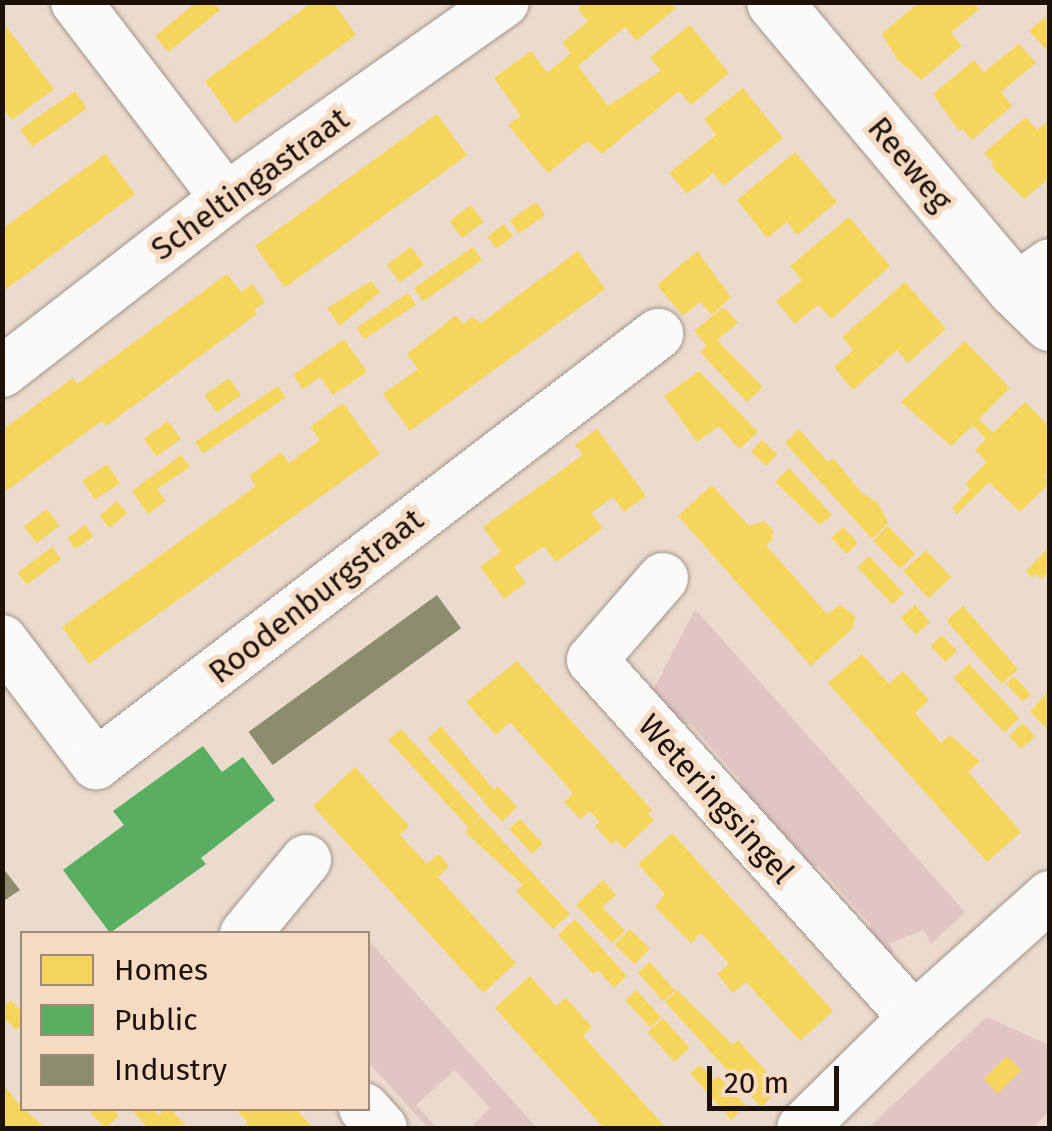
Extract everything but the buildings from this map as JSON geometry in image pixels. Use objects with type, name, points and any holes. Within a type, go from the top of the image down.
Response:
[{"type":"street","points":[[76,2],[226,198]]},
{"type":"street","name":"Scheltingastraat","points":[[2,372],[226,198],[504,2]]},
{"type":"street","name":"Reeweg","points":[[774,2],[1038,292]]},
{"type":"street","name":"Roodenburgstraat","points":[[2,640],[96,764],[658,334]]},
{"type":"street","name":"Weteringsingel","points":[[664,578],[592,660],[914,1018]]},
{"type":"street","points":[[247,931],[306,860]]},
{"type":"street","points":[[802,1128],[914,1018],[1050,896]]},
{"type":"shaded area","points":[[695,609],[965,912],[931,944],[924,930],[890,943],[894,955],[884,959],[867,942],[871,925],[819,867],[799,866],[738,798],[740,780],[691,724],[671,724],[650,696]]},
{"type":"shaded area","points":[[370,942],[537,1128],[470,1128],[490,1108],[455,1070],[416,1105],[437,1128],[428,1128],[370,1064]]},
{"type":"shaded area","points":[[987,1017],[1049,1045],[1049,1111],[1033,1128],[868,1128]]}]
